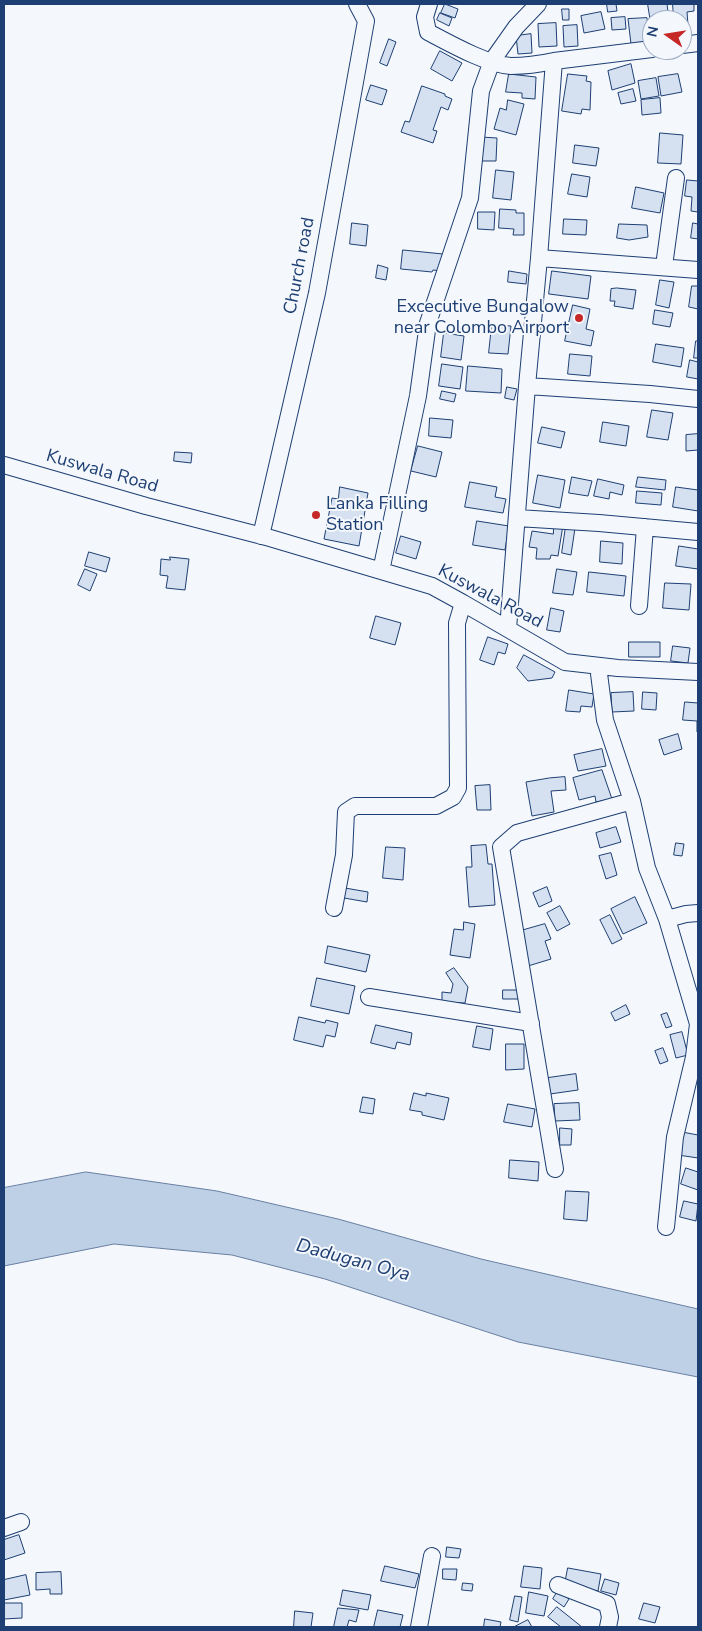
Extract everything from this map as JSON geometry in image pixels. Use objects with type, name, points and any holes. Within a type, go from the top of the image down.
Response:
[{"type":"street","name":"Church road","points":[[261,536],[317,293],[366,21],[357,4]]},
{"type":"street","points":[[428,4],[425,17],[428,32],[465,51],[509,66],[535,65],[642,50]]},
{"type":"street","points":[[381,572],[418,396],[428,323],[470,198],[481,91],[492,61],[516,27],[538,4]]},
{"type":"street","points":[[508,629],[554,61]]},
{"type":"street","points":[[664,266],[676,178]]},
{"type":"street","points":[[539,258],[698,270]]},
{"type":"street","points":[[527,386],[640,393],[698,399]]},
{"type":"street","name":"Kuswala Road","points":[[4,466],[261,536],[432,586],[566,662],[598,666],[698,672]]},
{"type":"street","points":[[517,518],[698,532]]},
{"type":"street","points":[[639,606],[645,527]]},
{"type":"street","points":[[334,908],[344,855],[346,812],[355,806],[436,806],[453,797],[458,788],[457,623],[463,603]]},
{"type":"street","points":[[598,666],[605,720],[632,801],[647,868],[667,919],[698,1024],[694,1057],[675,1137],[666,1227]]},
{"type":"street","points":[[555,1169],[501,847],[517,833],[632,801]]},
{"type":"street","points":[[667,919],[698,913]]},
{"type":"street","points":[[369,997],[531,1024]]},
{"type":"street","points":[[4,1528],[21,1522]]},
{"type":"street","points":[[419,1627],[432,1556]]},
{"type":"street","points":[[558,1585],[607,1604],[610,1617],[608,1627]]},
{"type":"water","name":"Dadugan Oya","points":[[86,1172],[217,1191],[338,1219],[481,1259],[698,1309],[698,1377],[518,1342],[325,1279],[232,1255],[114,1244],[4,1266],[4,1188]]},
{"type":"building","points":[[445,4],[458,9],[455,18],[441,13]]},
{"type":"building","points":[[607,4],[616,4],[617,11],[608,12]]},
{"type":"building","points":[[648,4],[667,4],[668,10],[649,10]]},
{"type":"building","points":[[673,4],[694,4],[694,11],[673,10]]},
{"type":"building","points":[[562,9],[569,9],[569,20],[563,20]]},
{"type":"building","points":[[601,12],[605,29],[584,33],[581,16]]},
{"type":"building","points":[[440,13],[452,18],[449,26],[437,20]]},
{"type":"building","points":[[625,17],[626,29],[612,30],[611,18]]},
{"type":"building","points":[[642,18],[642,43],[631,44],[628,19]]},
{"type":"building","points":[[556,23],[557,46],[539,47],[538,24]]},
{"type":"building","points":[[577,25],[578,46],[564,47],[563,26]]},
{"type":"building","points":[[531,34],[532,53],[518,54],[516,36]]},
{"type":"building","points":[[389,39],[396,42],[387,66],[380,63]]},
{"type":"building","points":[[440,51],[462,63],[452,81],[431,69]]},
{"type":"building","points":[[631,64],[635,83],[612,90],[608,71]]},
{"type":"building","points":[[509,74],[536,77],[535,99],[522,98],[522,93],[506,92]]},
{"type":"building","points":[[568,74],[587,76],[586,81],[591,82],[590,110],[582,109],[581,114],[562,111]]},
{"type":"building","points":[[678,74],[682,92],[661,96],[658,77]]},
{"type":"building","points":[[656,78],[659,96],[641,99],[638,81]]},
{"type":"building","points":[[371,85],[387,90],[382,105],[366,100]]},
{"type":"building","points":[[422,86],[445,94],[445,96],[452,99],[448,110],[441,107],[433,130],[437,131],[433,143],[401,132],[405,121],[409,122]]},
{"type":"building","points":[[633,89],[636,101],[621,104],[618,93]]},
{"type":"building","points":[[660,98],[661,113],[642,115],[641,100]]},
{"type":"building","points":[[508,100],[524,104],[516,135],[494,129],[500,108],[506,110]]},
{"type":"building","points":[[660,133],[683,135],[681,164],[658,163]]},
{"type":"building","points":[[481,137],[497,138],[496,161],[480,161]]},
{"type":"building","points":[[575,145],[599,148],[596,166],[573,163]]},
{"type":"building","points":[[496,170],[514,172],[511,200],[493,198]]},
{"type":"building","points":[[572,174],[590,177],[587,197],[568,194]]},
{"type":"building","points":[[687,180],[698,181],[698,212],[691,211],[692,197],[685,196]]},
{"type":"building","points":[[636,187],[664,193],[660,213],[632,208]]},
{"type":"building","points":[[500,209],[516,210],[516,213],[524,213],[524,235],[513,235],[514,229],[499,228]]},
{"type":"building","points":[[478,212],[495,212],[494,230],[478,229]]},
{"type":"building","points":[[564,219],[587,220],[586,235],[563,234]]},
{"type":"building","points":[[352,223],[368,225],[366,246],[350,244]]},
{"type":"building","points":[[693,223],[698,224],[698,239],[691,238]]},
{"type":"building","points":[[619,224],[647,225],[648,237],[629,240],[617,238]]},
{"type":"building","points":[[403,250],[443,254],[441,271],[401,269]]},
{"type":"building","points":[[378,265],[388,268],[386,280],[376,278]]},
{"type":"building","points":[[509,271],[527,274],[526,284],[508,282]]},
{"type":"building","points":[[552,271],[591,276],[588,299],[549,294]]},
{"type":"building","points":[[660,280],[674,282],[669,308],[656,305]]},
{"type":"building","points":[[692,286],[698,286],[698,309],[689,307]]},
{"type":"building","points":[[611,289],[636,290],[633,309],[614,306],[615,301],[610,301]]},
{"type":"building","name":"Excecutive Bungalow near Colombo Airport","points":[[573,305],[590,309],[586,329],[594,331],[591,346],[565,341]]},
{"type":"building","points":[[655,310],[673,313],[670,327],[653,324]]},
{"type":"building","points":[[492,325],[511,326],[508,354],[489,353]]},
{"type":"building","points":[[444,333],[464,336],[461,360],[441,357]]},
{"type":"building","points":[[696,341],[698,341],[698,358],[694,358]]},
{"type":"building","points":[[656,344],[684,348],[681,367],[653,362]]},
{"type":"building","points":[[570,354],[592,356],[590,376],[568,374]]},
{"type":"building","points":[[690,360],[698,362],[698,379],[687,377]]},
{"type":"building","points":[[442,364],[463,367],[460,389],[439,386]]},
{"type":"building","points":[[468,366],[502,369],[501,393],[466,391]]},
{"type":"building","points":[[507,387],[517,389],[514,400],[505,398]]},
{"type":"building","points":[[442,391],[456,394],[454,402],[440,399]]},
{"type":"building","points":[[652,410],[673,413],[668,440],[647,437]]},
{"type":"building","points":[[430,418],[453,420],[451,438],[429,436]]},
{"type":"building","points":[[603,422],[629,426],[626,446],[600,442]]},
{"type":"building","points":[[542,427],[565,432],[561,448],[538,443]]},
{"type":"building","points":[[698,434],[698,450],[686,451],[686,435]]},
{"type":"building","points":[[418,446],[442,452],[436,477],[411,471]]},
{"type":"building","points":[[175,452],[192,453],[191,463],[174,461]]},
{"type":"building","points":[[538,475],[565,480],[560,508],[533,503]]},
{"type":"building","points":[[572,477],[592,481],[588,496],[569,493]]},
{"type":"building","points":[[638,477],[666,480],[665,490],[636,487]]},
{"type":"building","points":[[598,479],[624,485],[622,495],[610,492],[609,499],[594,496]]},
{"type":"building","points":[[470,482],[497,487],[495,497],[506,499],[503,513],[465,507]]},
{"type":"building","points":[[340,487],[368,493],[359,546],[324,539],[332,498],[338,499]]},
{"type":"building","points":[[676,487],[698,490],[698,511],[673,507]]},
{"type":"building","points":[[637,491],[662,493],[661,505],[636,503]]},
{"type":"building","points":[[477,521],[509,526],[505,550],[473,545]]},
{"type":"building","points":[[554,524],[563,525],[558,556],[551,555],[550,559],[536,559],[537,548],[529,547],[532,531],[553,534]]},
{"type":"building","points":[[566,526],[575,528],[571,555],[562,553]]},
{"type":"building","points":[[401,536],[421,542],[416,559],[396,553]]},
{"type":"building","points":[[601,541],[623,543],[622,564],[600,562]]},
{"type":"building","points":[[679,546],[698,549],[698,569],[676,566]]},
{"type":"building","points":[[89,552],[110,558],[106,572],[85,566]]},
{"type":"building","points":[[170,557],[189,559],[185,590],[166,588],[168,576],[160,575],[161,559],[170,560]]},
{"type":"building","points":[[85,569],[97,574],[90,591],[78,585]]},
{"type":"building","points":[[557,569],[577,572],[573,595],[553,593]]},
{"type":"building","points":[[589,572],[626,576],[624,596],[587,592]]},
{"type":"building","points":[[665,583],[691,584],[689,610],[663,608]]},
{"type":"building","points":[[551,608],[564,611],[560,632],[547,630]]},
{"type":"building","points":[[376,616],[401,623],[395,645],[370,638]]},
{"type":"building","points":[[488,637],[508,644],[505,654],[498,652],[494,665],[480,660]]},
{"type":"building","points":[[629,642],[660,642],[660,657],[629,657]]},
{"type":"building","points":[[673,646],[690,648],[688,663],[671,661]]},
{"type":"building","points":[[524,655],[555,672],[552,678],[528,681],[517,668]]},
{"type":"building","points":[[569,690],[594,694],[592,707],[581,706],[580,712],[566,711]]},
{"type":"building","points":[[633,692],[634,711],[612,712],[611,693]]},
{"type":"building","points":[[643,692],[657,693],[656,710],[642,709]]},
{"type":"building","points":[[685,702],[698,703],[698,732],[697,721],[683,720]]},
{"type":"building","points":[[678,734],[682,749],[664,755],[659,740]]},
{"type":"building","points":[[602,749],[606,766],[578,771],[574,755]]},
{"type":"building","points":[[602,770],[612,799],[596,802],[595,796],[579,800],[573,778]]},
{"type":"building","points":[[565,777],[566,790],[551,791],[554,812],[532,816],[526,782]]},
{"type":"building","points":[[490,785],[491,810],[477,810],[475,786]]},
{"type":"building","points":[[616,827],[621,842],[600,848],[596,833]]},
{"type":"building","points":[[676,843],[684,844],[682,856],[674,855]]},
{"type":"building","points":[[486,845],[488,864],[492,864],[495,905],[469,907],[466,867],[472,867],[471,846]]},
{"type":"building","points":[[386,847],[405,848],[403,880],[383,878]]},
{"type":"building","points":[[611,853],[617,875],[606,879],[599,856]]},
{"type":"building","points":[[547,887],[552,901],[539,907],[533,893]]},
{"type":"building","points":[[345,888],[368,892],[367,902],[344,898]]},
{"type":"building","points":[[635,897],[647,923],[623,934],[611,909]]},
{"type":"building","points":[[560,906],[570,924],[557,931],[547,913]]},
{"type":"building","points":[[610,915],[622,939],[612,944],[600,920]]},
{"type":"building","points":[[464,922],[475,924],[470,958],[450,955],[454,929],[463,930]]},
{"type":"building","points":[[545,924],[551,939],[545,941],[551,959],[528,966],[517,932]]},
{"type":"building","points":[[328,946],[370,955],[366,972],[325,963]]},
{"type":"building","points":[[454,968],[468,987],[465,1003],[442,1002],[442,992],[451,993],[453,984],[446,973]]},
{"type":"building","points":[[317,978],[355,986],[349,1014],[311,1006]]},
{"type":"building","points":[[503,990],[519,990],[519,999],[503,999]]},
{"type":"building","points":[[626,1005],[630,1014],[615,1021],[611,1013]]},
{"type":"building","points":[[667,1013],[672,1026],[666,1028],[661,1015]]},
{"type":"building","points":[[299,1017],[325,1023],[326,1020],[338,1023],[335,1037],[326,1035],[323,1047],[294,1040]]},
{"type":"building","points":[[376,1025],[412,1033],[410,1045],[397,1042],[395,1049],[371,1043]]},
{"type":"building","points":[[477,1026],[493,1029],[490,1050],[473,1047]]},
{"type":"building","points":[[682,1032],[688,1055],[676,1058],[670,1035]]},
{"type":"building","points":[[506,1044],[524,1044],[524,1069],[506,1070]]},
{"type":"building","points":[[663,1048],[668,1061],[660,1064],[655,1051]]},
{"type":"building","points":[[576,1074],[578,1090],[550,1094],[548,1078]]},
{"type":"building","points":[[414,1093],[426,1096],[426,1093],[449,1098],[444,1120],[410,1110]]},
{"type":"building","points":[[363,1097],[375,1099],[373,1114],[360,1112]]},
{"type":"building","points":[[579,1103],[580,1120],[555,1121],[554,1104]]},
{"type":"building","points":[[508,1104],[535,1109],[532,1127],[504,1122]]},
{"type":"building","points":[[560,1128],[572,1129],[571,1145],[560,1145]]},
{"type":"building","points":[[682,1132],[698,1135],[698,1158],[678,1155]]},
{"type":"building","points":[[510,1160],[539,1162],[538,1181],[509,1178]]},
{"type":"building","points":[[686,1168],[698,1172],[698,1190],[681,1184]]},
{"type":"building","points":[[566,1191],[589,1192],[587,1221],[564,1219]]},
{"type":"building","points":[[684,1201],[698,1204],[696,1221],[680,1217]]},
{"type":"building","points":[[19,1535],[25,1553],[4,1560],[4,1540]]},
{"type":"building","points":[[447,1547],[461,1549],[459,1558],[446,1557]]},
{"type":"building","points":[[385,1566],[419,1574],[415,1588],[381,1581]]},
{"type":"building","points":[[524,1566],[542,1568],[540,1589],[521,1587]]},
{"type":"building","points":[[568,1568],[601,1574],[598,1591],[565,1584]]},
{"type":"building","points":[[443,1569],[457,1569],[456,1580],[443,1579]]},
{"type":"building","points":[[61,1572],[62,1594],[50,1594],[50,1589],[36,1590],[36,1573]]},
{"type":"building","points":[[26,1575],[30,1595],[4,1600],[4,1580]]},
{"type":"building","points":[[605,1579],[619,1583],[616,1595],[601,1591]]},
{"type":"building","points":[[463,1583],[473,1584],[472,1591],[462,1590]]},
{"type":"building","points":[[343,1590],[371,1595],[368,1610],[340,1605]]},
{"type":"building","points":[[558,1591],[569,1599],[564,1607],[553,1599]]},
{"type":"building","points":[[529,1592],[548,1596],[544,1616],[526,1613]]},
{"type":"building","points":[[515,1596],[522,1597],[518,1622],[510,1620]]},
{"type":"building","points":[[4,1603],[22,1603],[22,1618],[4,1619]]},
{"type":"building","points":[[644,1603],[660,1607],[655,1623],[639,1619]]},
{"type":"building","points":[[557,1607],[582,1627],[561,1627],[548,1617]]},
{"type":"building","points":[[338,1608],[359,1610],[356,1622],[349,1620],[347,1627],[334,1627]]},
{"type":"building","points":[[378,1610],[403,1615],[400,1627],[374,1627]]},
{"type":"building","points":[[295,1611],[313,1613],[311,1627],[294,1627]]},
{"type":"building","points":[[485,1619],[501,1622],[500,1627],[484,1627]]},
{"type":"building","points":[[528,1620],[532,1627],[514,1627]]},
{"type":"place","name":"Excecutive Bungalow near Colombo Airport","points":[[579,318]]},
{"type":"place","name":"Lanka Filling Station","points":[[316,515]]}]
